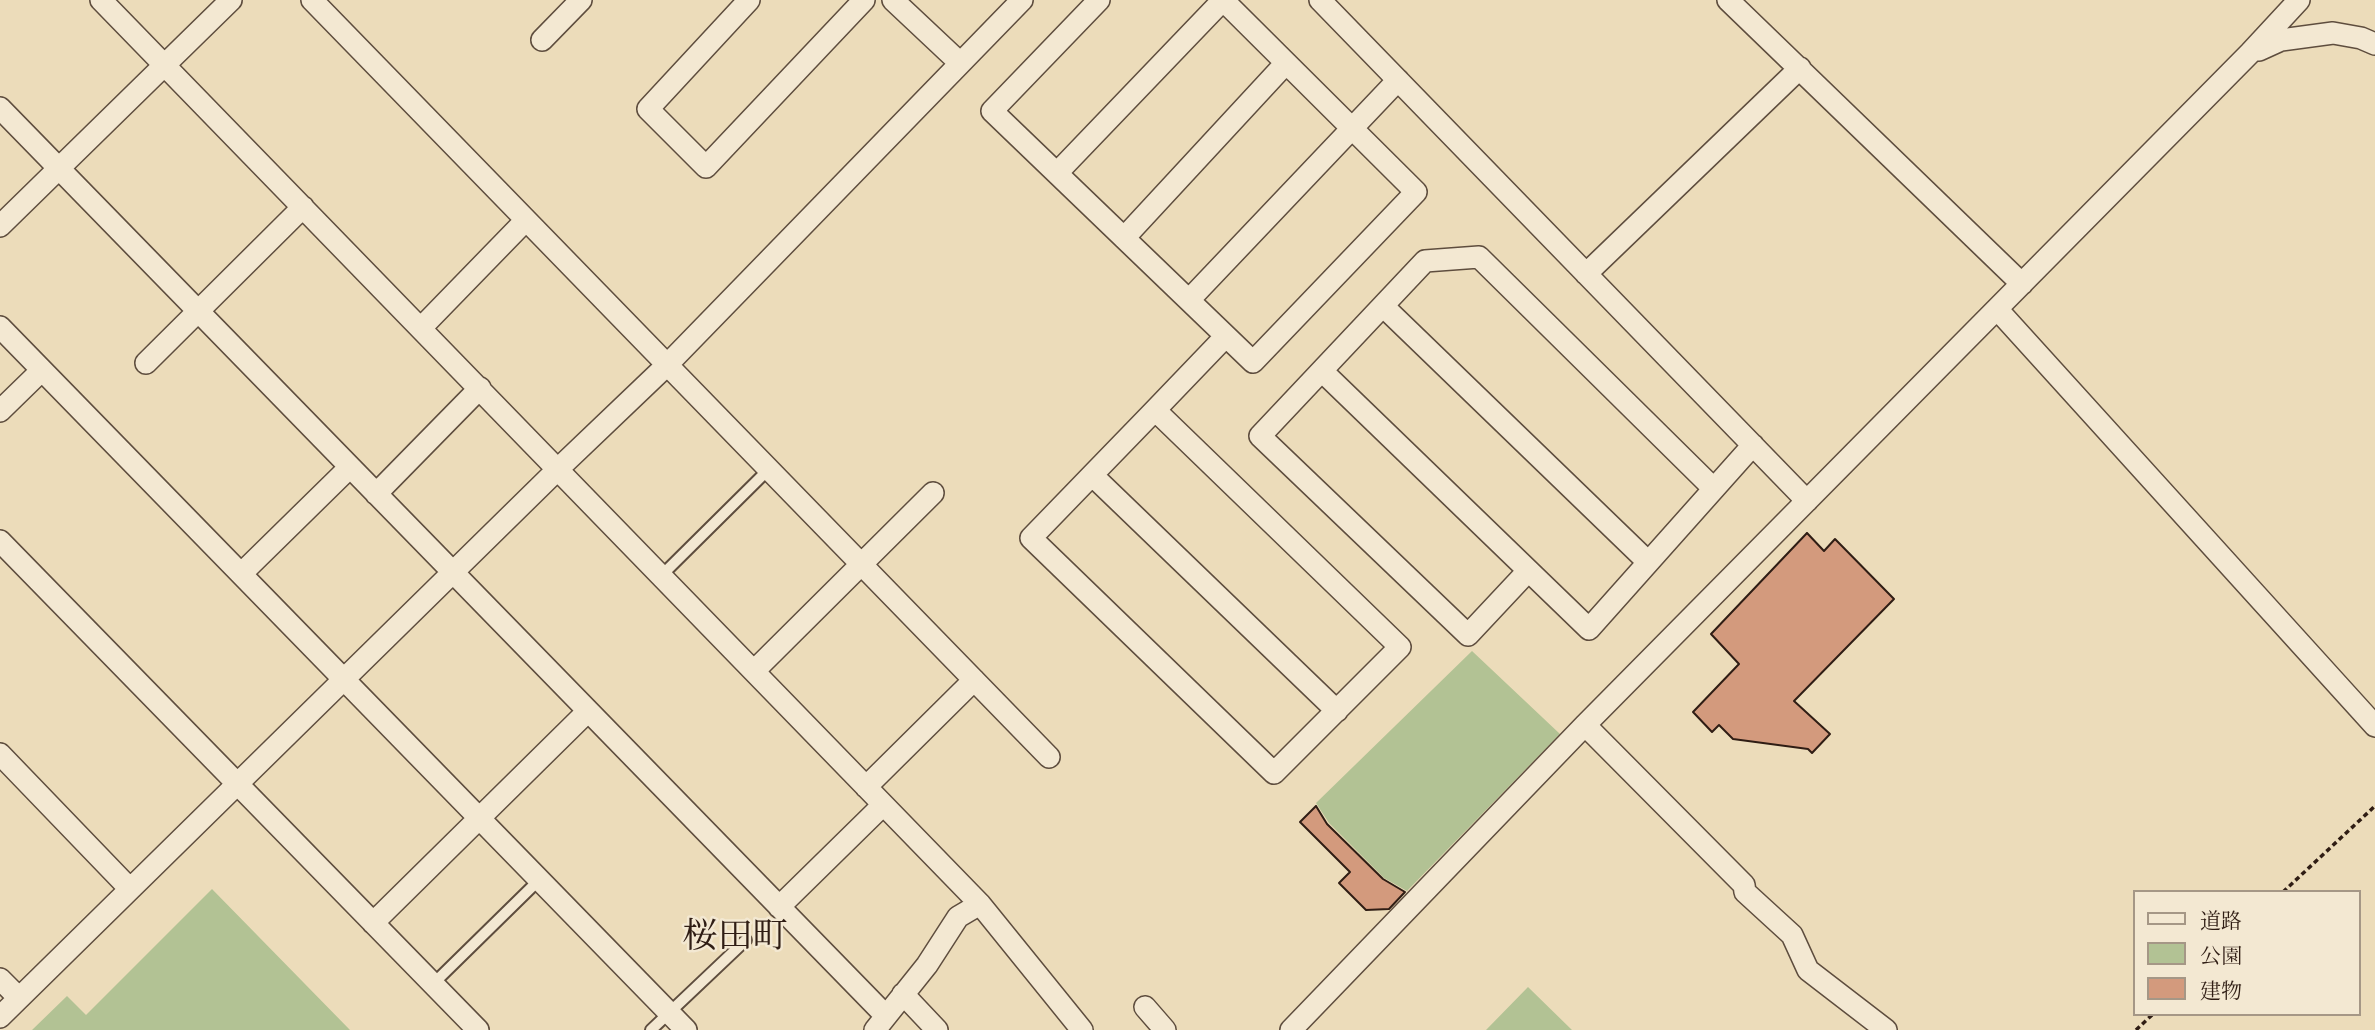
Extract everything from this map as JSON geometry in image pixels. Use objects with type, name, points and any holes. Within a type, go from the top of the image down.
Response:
[{"type":"street","points":[[100,0],[980,904],[1082,1030]]},
{"type":"street","points":[[0,226],[231,0]]},
{"type":"street","points":[[312,0],[1049,757]]},
{"type":"street","points":[[542,40],[581,0]]},
{"type":"street","points":[[748,0],[648,109],[706,167],[864,0]]},
{"type":"street","points":[[892,0],[960,64]]},
{"type":"street","points":[[0,1017],[667,365],[1022,0]]},
{"type":"street","points":[[1057,173],[1223,0],[1416,192],[1253,362],[992,111],[1099,0]]},
{"type":"street","points":[[1320,0],[1807,501]]},
{"type":"street","points":[[1728,0],[2022,284]]},
{"type":"street","points":[[1291,1030],[1585,725],[2250,53],[2299,0]]},
{"type":"street","points":[[2250,53],[2281,40],[2333,33],[2361,38],[2375,44]]},
{"type":"street","points":[[1124,238],[1286,63]]},
{"type":"street","points":[[1586,274],[1800,68]]},
{"type":"street","points":[[1189,300],[1398,80]]},
{"type":"street","points":[[0,108],[779,906],[880,1023],[927,965],[958,917],[980,904]]},
{"type":"street","points":[[146,363],[303,207]]},
{"type":"street","points":[[421,328],[526,220]]},
{"type":"street","points":[[1528,570],[1468,635],[1259,436],[1425,261],[1479,257],[1713,488]]},
{"type":"street","points":[[1383,306],[1647,562]]},
{"type":"street","points":[[1997,309],[2375,726]]},
{"type":"street","points":[[0,327],[686,1030]]},
{"type":"street","points":[[1155,410],[1400,647],[1274,773],[1031,538],[1226,336]]},
{"type":"street","points":[[0,411],[42,370]]},
{"type":"street","points":[[1322,371],[1589,629],[1753,445]]},
{"type":"street","points":[[376,494],[480,388]]},
{"type":"street","points":[[241,574],[350,467]]},
{"type":"street","points":[[1092,475],[1337,711]]},
{"type":"street","points":[[754,671],[933,493]]},
{"type":"street","points":[[0,541],[478,1030]]},
{"type":"street","points":[[866,787],[974,680]]},
{"type":"street","points":[[373,923],[588,711]]},
{"type":"street","points":[[1585,725],[1744,885],[1745,892],[1792,935],[1808,970],[1886,1030]]},
{"type":"street","points":[[0,754],[131,889]]},
{"type":"street","points":[[779,906],[883,805]]},
{"type":"street","points":[[0,979],[19,998]]},
{"type":"street","points":[[903,994],[937,1030]]},
{"type":"street","points":[[1145,1007],[1165,1030]]},
{"type":"lane","points":[[661,576],[769,469]]},
{"type":"lane","points":[[433,985],[539,880]]},
{"type":"lane","points":[[652,1030],[746,940]]},
{"type":"path","points":[[2285,890],[2375,806]]},
{"type":"path","points":[[2136,1030],[2151,1016]]},
{"type":"green space","points":[[1472,651],[1560,734],[1407,891],[1384,878],[1329,823],[1316,803]]},
{"type":"green space","points":[[212,889],[350,1030],[32,1030],[67,996],[86,1015]]},
{"type":"green space","points":[[1528,987],[1572,1030],[1486,1030]]},
{"type":"building","points":[[1807,533],[1824,551],[1835,539],[1894,599],[1794,701],[1830,734],[1812,753],[1808,749],[1733,739],[1719,725],[1712,732],[1693,712],[1739,664],[1711,634]]},
{"type":"building","points":[[1316,806],[1327,824],[1383,879],[1405,892],[1389,909],[1366,910],[1339,883],[1350,872],[1300,822]]},
{"type":"district","name":"桜田町","points":[[735,937]]}]
